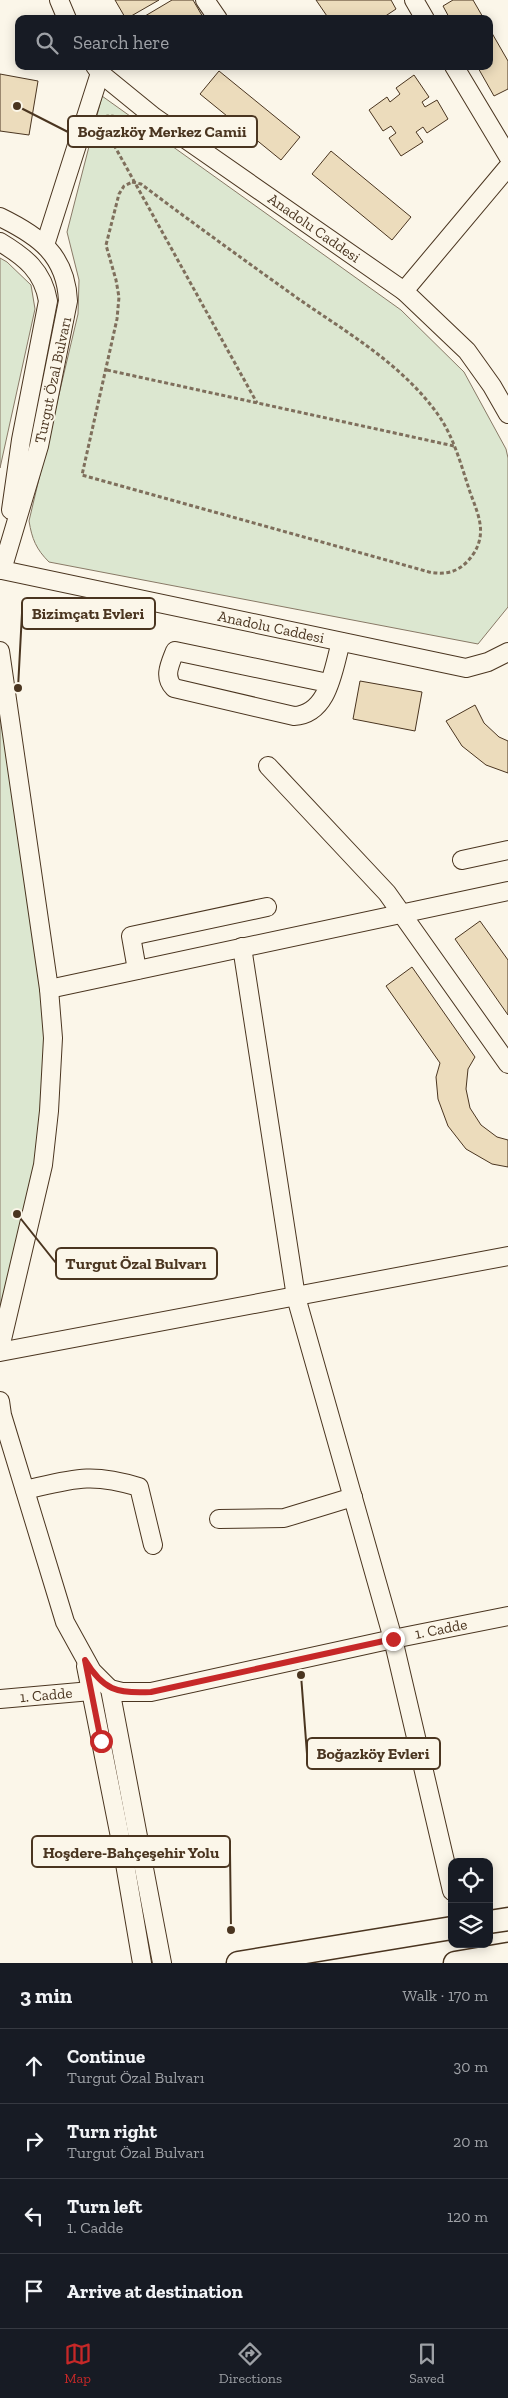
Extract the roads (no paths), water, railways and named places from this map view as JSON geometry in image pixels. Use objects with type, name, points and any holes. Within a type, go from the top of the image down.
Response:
[{"type":"main road","points":[[493,1921],[508,1919]]},
{"type":"main road","points":[[238,1963],[448,1929]]},
{"type":"main road","points":[[454,1963],[508,1954]]},
{"type":"street","points":[[59,0],[65,15]]},
{"type":"street","points":[[205,0],[215,15]]},
{"type":"street","points":[[414,0],[423,15]]},
{"type":"street","points":[[45,245],[98,70]]},
{"type":"street","name":"Anadolu Caddesi","points":[[99,70],[154,117],[404,291],[467,351],[492,386],[508,414]]},
{"type":"street","points":[[456,70],[508,156]]},
{"type":"street","points":[[404,291],[508,167]]},
{"type":"street","name":"Turgut Özal Bulvarı","points":[[0,217],[45,245],[59,264],[68,290],[67,312],[39,446],[1,576]]},
{"type":"street","name":"Turgut Özal Bulvarı","points":[[0,242],[32,265],[43,281],[48,301],[21,440],[1,576]]},
{"type":"street","name":"Anadolu Caddesi","points":[[1,576],[466,668],[488,662],[508,652]]},
{"type":"street","points":[[328,684],[175,651],[168,672],[168,680],[174,688],[294,716],[302,715],[315,709],[323,698],[328,684],[342,642]]},
{"type":"street","points":[[0,651],[49,990],[53,1038],[49,1111],[43,1166],[0,1350],[296,1297],[508,1256]]},
{"type":"street","points":[[268,766],[378,883],[403,914],[508,1064]]},
{"type":"street","points":[[462,860],[508,850]]},
{"type":"street","points":[[49,990],[508,891]]},
{"type":"street","points":[[137,970],[131,936],[267,907]]},
{"type":"street","points":[[242,947],[296,1297],[393,1639],[448,1874]]},
{"type":"street","points":[[0,1401],[65,1622],[85,1660],[96,1676],[110,1689],[162,1963]]},
{"type":"street","points":[[25,1490],[92,1477],[114,1479],[139,1487],[153,1545]]},
{"type":"street","points":[[219,1519],[284,1518],[353,1496]]},
{"type":"street","name":"1. Cadde","points":[[110,1689],[122,1692],[151,1692],[508,1616]]},
{"type":"street","points":[[85,1660],[142,1963]]},
{"type":"street","name":"1. Cadde","points":[[0,1699],[91,1691]]},
{"type":"place","name":"Boğazköy Merkez Camii","points":[[17,106]]},
{"type":"place","name":"Bizimçatı Evleri","points":[[18,688]]},
{"type":"place","name":"Turgut Özal Bulvarı","points":[[17,1214]]},
{"type":"place","name":"Boğazköy Evleri","points":[[301,1675]]},
{"type":"place","name":"Hoşdere-Bahçeşehir Yolu","points":[[231,1930]]}]
